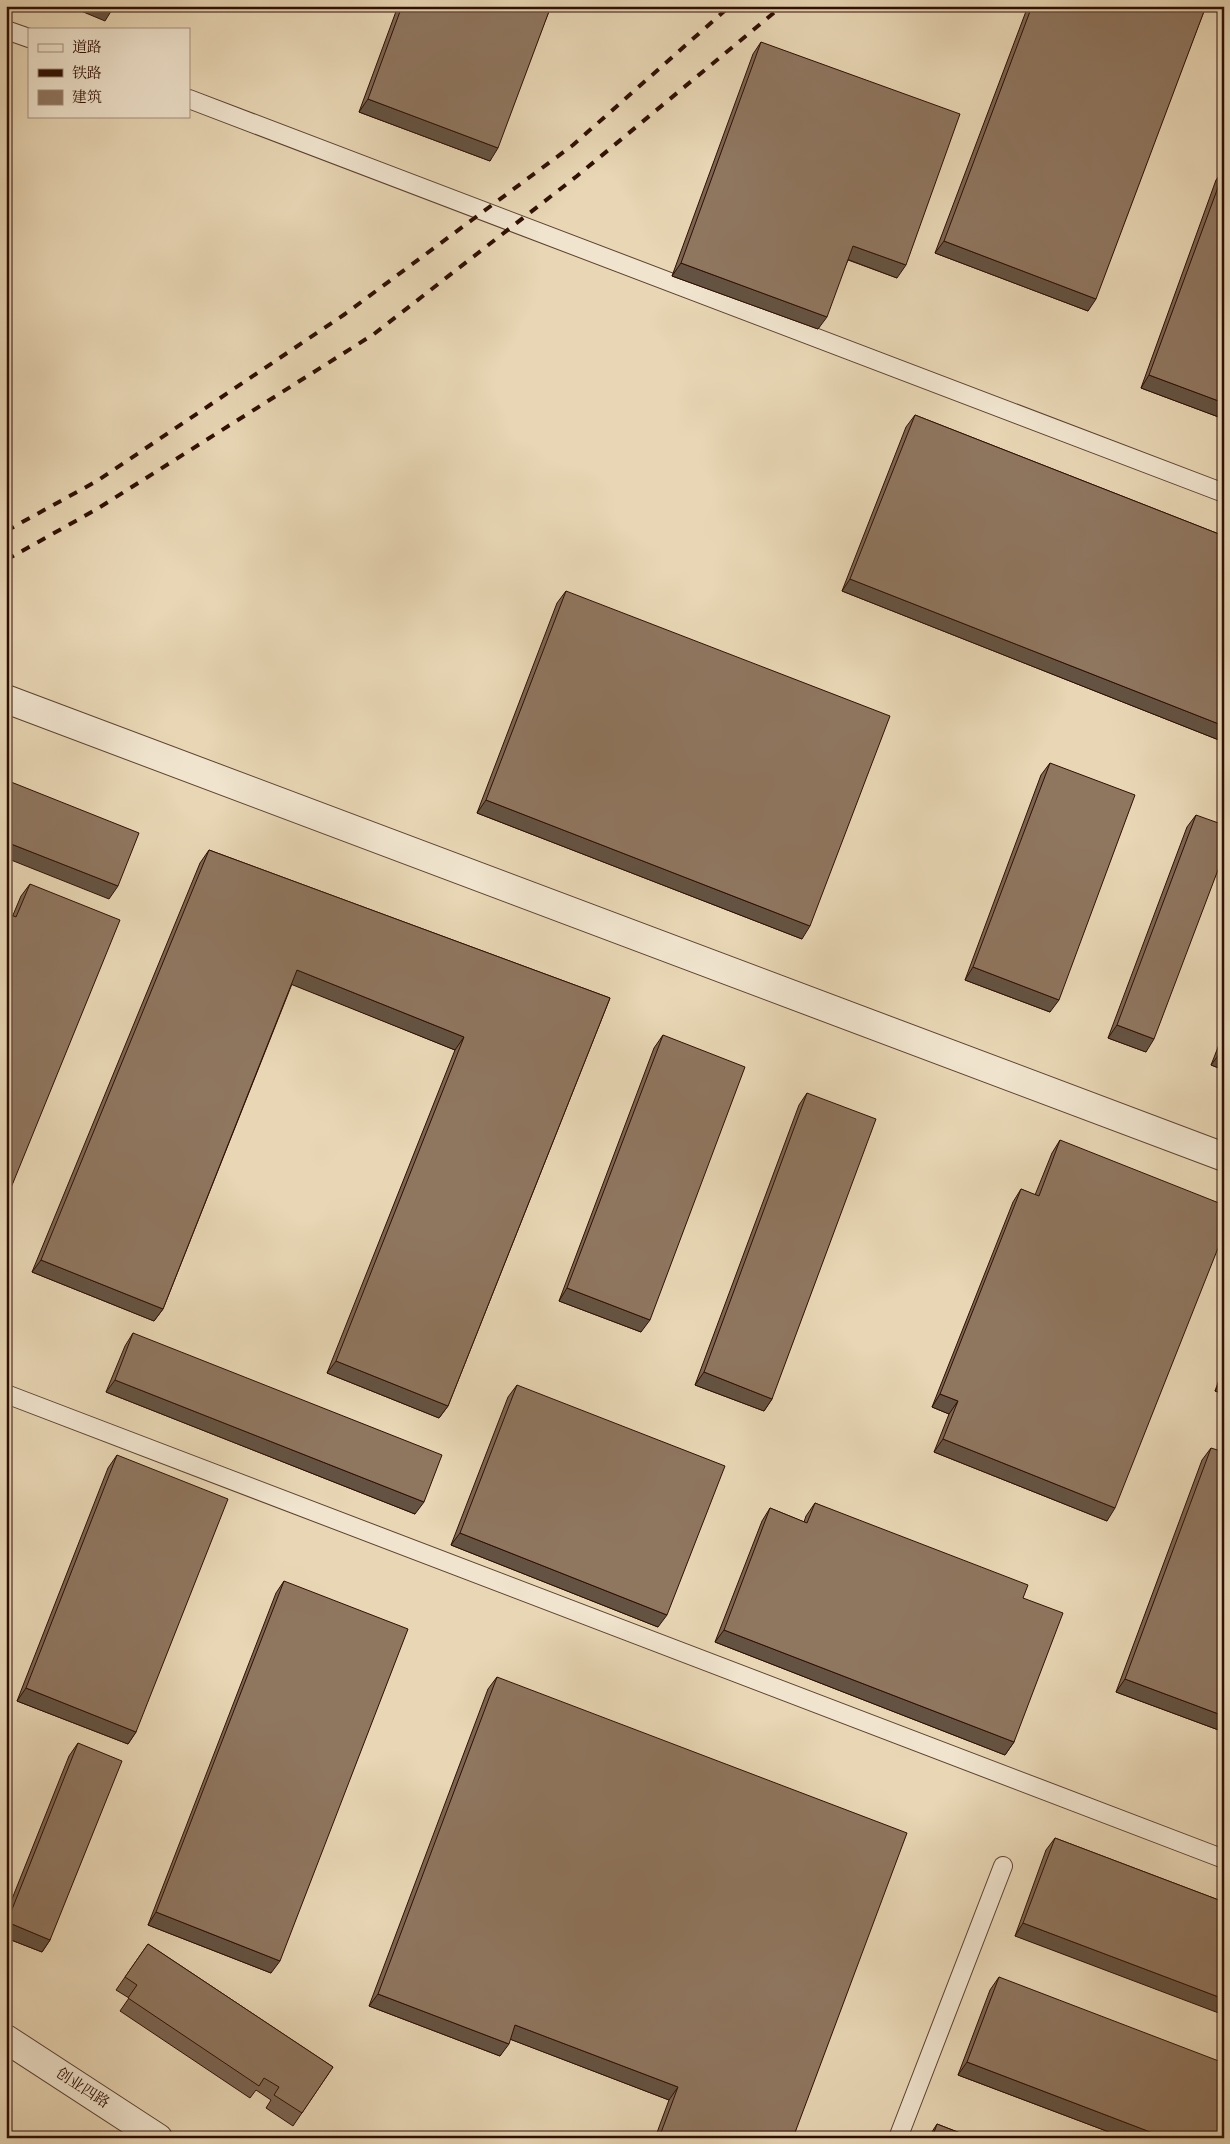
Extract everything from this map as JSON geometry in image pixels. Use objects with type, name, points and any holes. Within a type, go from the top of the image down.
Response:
[{"type":"street","points":[[6,699],[1224,1158]]},
{"type":"street","name":"创业四路","points":[[6,2039],[158,2138]]},
{"type":"lane","points":[[6,30],[28,38]]},
{"type":"lane","points":[[190,99],[1224,493]]},
{"type":"lane","points":[[6,1394],[1224,1858]]},
{"type":"lane","points":[[898,2138],[1003,1866]]},
{"type":"building","points":[[402,6],[551,6],[498,148],[368,99]]},
{"type":"building","points":[[1032,6],[1206,6],[1096,299],[944,241]]},
{"type":"building","points":[[761,42],[960,114],[906,265],[853,246],[827,317],[681,263]]},
{"type":"building","points":[[1224,171],[1224,403],[1149,375]]},
{"type":"building","points":[[915,415],[1224,536],[1224,726],[850,579]]},
{"type":"building","points":[[566,591],[890,716],[810,926],[486,800]]},
{"type":"building","points":[[1050,763],[1135,795],[1059,1000],[973,967]]},
{"type":"building","points":[[6,780],[139,833],[118,886],[6,842]]},
{"type":"building","points":[[1196,815],[1224,825],[1224,854],[1154,1039],[1117,1025]]},
{"type":"building","points":[[209,850],[610,998],[448,1406],[336,1361],[464,1037],[297,970],[163,1309],[41,1260]]},
{"type":"building","points":[[30,884],[120,920],[6,1200],[6,913],[16,917]]},
{"type":"building","points":[[663,1035],[745,1067],[650,1320],[567,1288]]},
{"type":"building","points":[[1224,1042],[1224,1054],[1220,1053]]},
{"type":"building","points":[[807,1093],[876,1119],[772,1399],[704,1372]]},
{"type":"building","points":[[1060,1140],[1224,1205],[1224,1233],[1115,1508],[943,1439],[958,1401],[940,1394],[1021,1189],[1039,1196]]},
{"type":"building","points":[[133,1333],[442,1455],[424,1502],[115,1380]]},
{"type":"building","points":[[517,1385],[725,1466],[667,1615],[460,1533]]},
{"type":"building","points":[[1211,1448],[1224,1452],[1224,1716],[1125,1679]]},
{"type":"building","points":[[117,1455],[228,1499],[136,1732],[26,1688]]},
{"type":"building","points":[[815,1503],[1028,1585],[1023,1598],[1063,1613],[1014,1742],[724,1630],[770,1508],[807,1523]]},
{"type":"building","points":[[284,1581],[408,1629],[280,1961],[156,1912]]},
{"type":"building","points":[[497,1677],[907,1833],[793,2138],[659,2138],[678,2087],[515,2025],[509,2044],[378,1994]]},
{"type":"building","points":[[78,1743],[122,1761],[50,1940],[7,1922]]},
{"type":"building","points":[[1055,1838],[1224,1902],[1224,1999],[1023,1923]]},
{"type":"building","points":[[148,1944],[333,2067],[302,2113],[274,2095],[279,2087],[264,2078],[259,2086],[128,1998],[137,1985],[125,1977]]},
{"type":"building","points":[[999,1977],[1224,2063],[1224,2138],[1166,2138],[967,2062]]},
{"type":"building","points":[[937,2124],[973,2138],[932,2138]]},
{"type":"railway","points":[[6,531],[97,481],[345,314],[573,145],[730,6]]},
{"type":"railway","points":[[6,560],[97,509],[374,334],[577,176],[782,6]]}]
